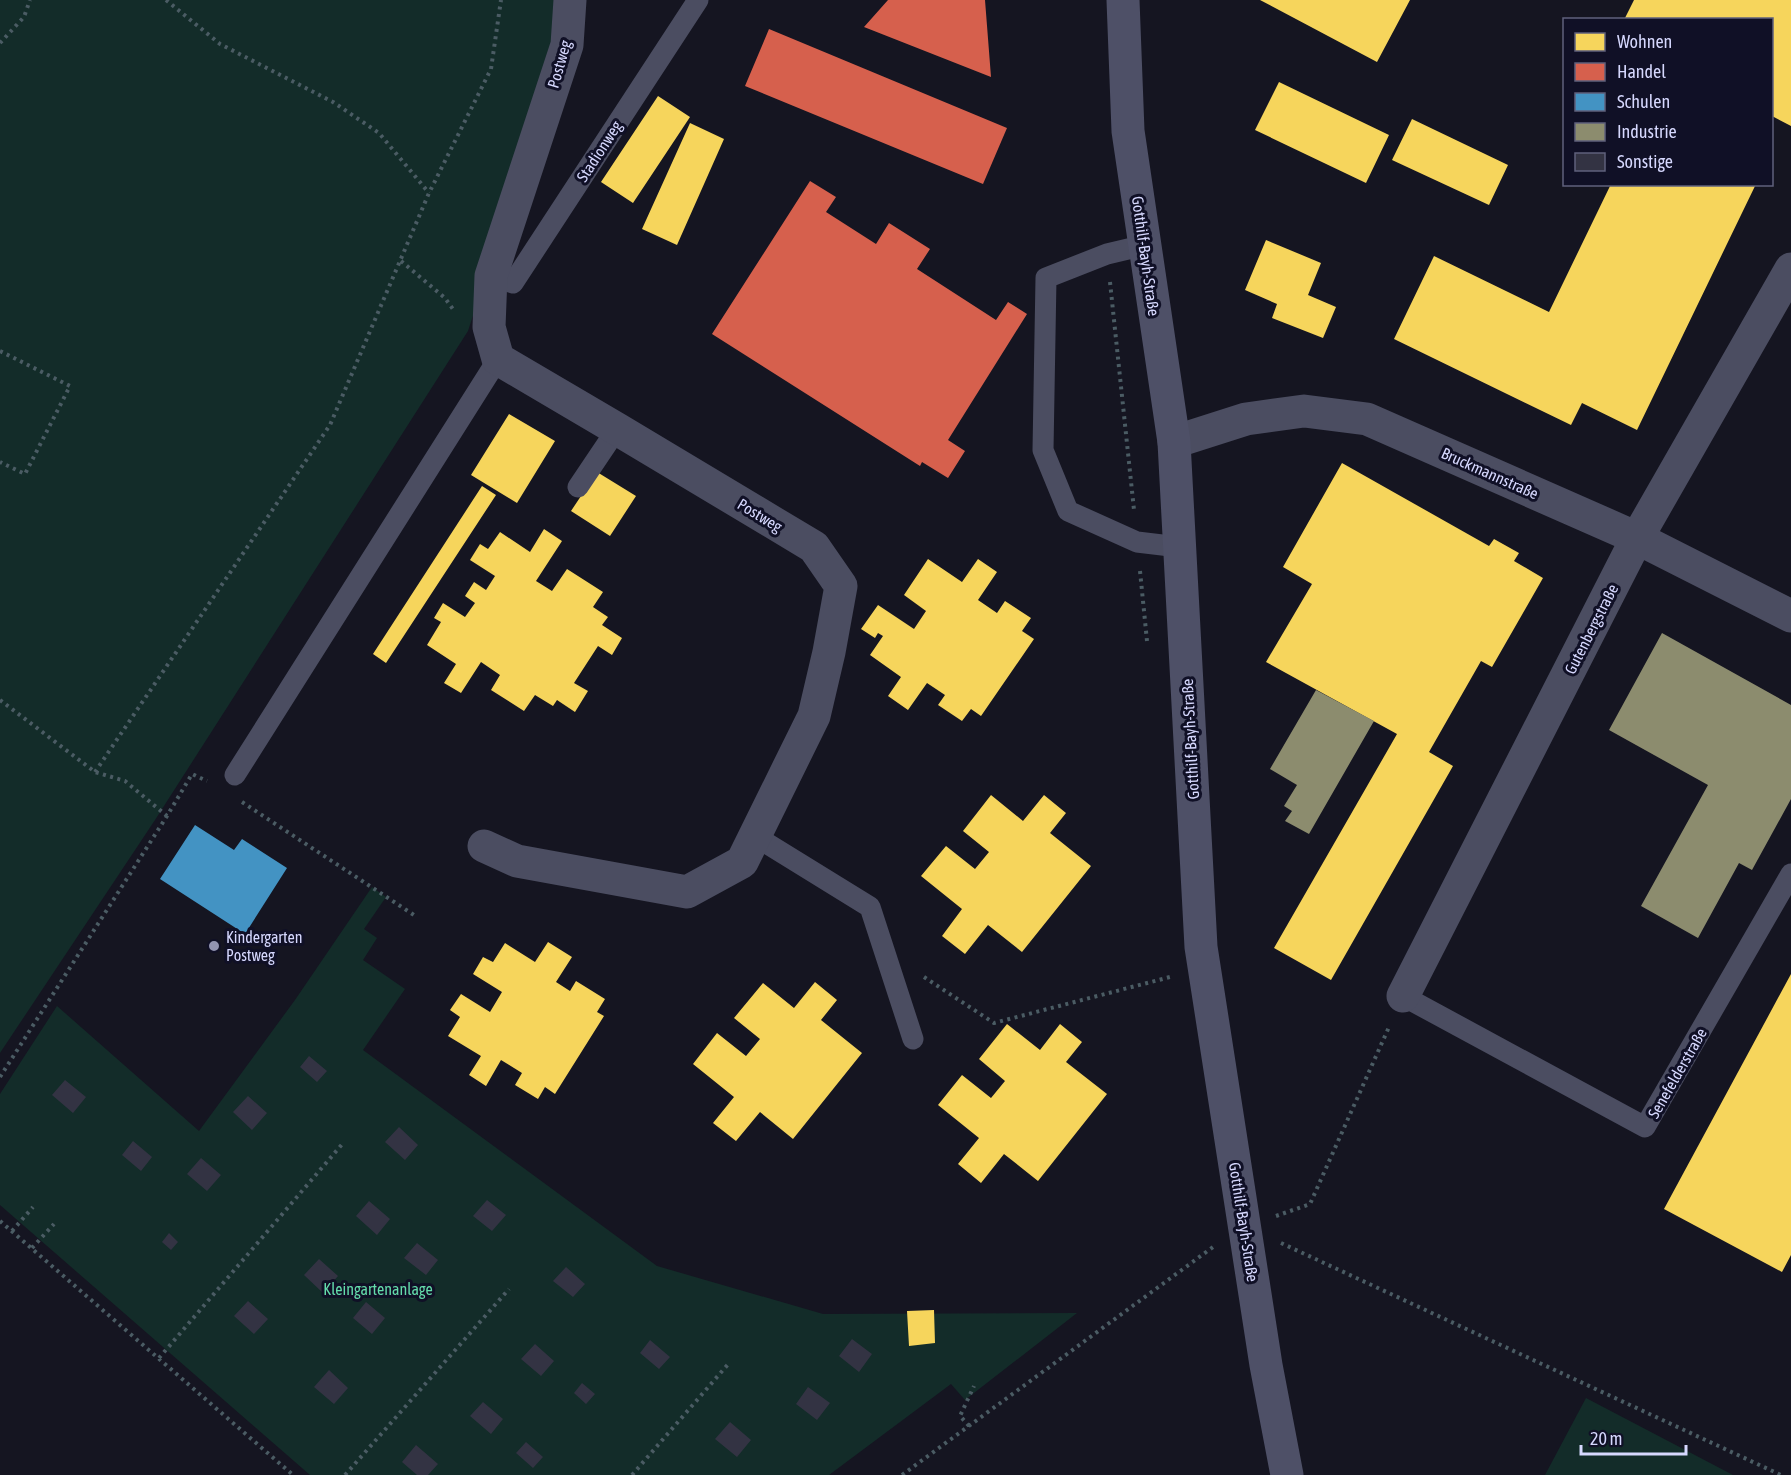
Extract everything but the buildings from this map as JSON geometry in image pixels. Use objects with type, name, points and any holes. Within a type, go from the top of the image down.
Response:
[{"type":"street","name":"Postweg","points":[[484,846],[517,861],[687,892],[742,862],[814,716],[841,586],[814,548],[498,359],[489,327],[491,276],[567,45],[570,0]]},
{"type":"street","name":"Gotthilf-Bayh-Straße","points":[[1124,0],[1128,131],[1174,442],[1201,946],[1266,1365],[1287,1475]]},
{"type":"street","name":"Gutenbergstraße","points":[[1403,996],[1637,538],[1791,269]]},
{"type":"street","name":"Bruckmannstraße","points":[[1174,442],[1246,419],[1304,411],[1367,419],[1637,538],[1791,616]]},
{"type":"lane","name":"Stadionweg","points":[[491,276],[513,283],[698,0]]},
{"type":"lane","points":[[1145,245],[1107,254],[1046,278],[1043,450],[1068,511],[1137,542],[1179,547]]},
{"type":"lane","points":[[230,783],[498,359]]},
{"type":"lane","points":[[578,487],[617,429]]},
{"type":"lane","points":[[755,836],[870,908],[913,1040]]},
{"type":"lane","name":"Senefelderstraße","points":[[1403,996],[1646,1127],[1791,874]]},
{"type":"path","points":[[0,43],[24,17],[30,0]]},
{"type":"path","points":[[166,0],[220,45],[333,102],[379,133],[429,193]]},
{"type":"path","points":[[95,772],[330,425],[429,193],[491,69],[501,0]]},
{"type":"path","points":[[400,261],[445,298],[458,317]]},
{"type":"path","points":[[0,351],[70,386],[25,474],[0,462]]},
{"type":"path","points":[[0,700],[95,772],[125,781],[167,816]]},
{"type":"path","points":[[0,1077],[192,774],[230,783],[417,917]]},
{"type":"path","points":[[884,950],[993,1023],[1162,979]]},
{"type":"path","points":[[902,1475],[1214,1246],[1245,1226],[1310,1204],[1403,996]]},
{"type":"path","points":[[159,1358],[344,1142]]},
{"type":"path","points":[[12,1231],[33,1207]]},
{"type":"path","points":[[0,1221],[293,1475]]},
{"type":"path","points":[[32,1248],[54,1224]]},
{"type":"path","points":[[1245,1226],[1781,1475]]},
{"type":"path","points":[[345,1475],[508,1289]]},
{"type":"path","points":[[632,1475],[730,1362]]},
{"type":"path","points":[[969,1426],[960,1416],[974,1386]]},
{"type":"green space","points":[[0,0],[556,0],[562,40],[468,331],[155,820],[0,1053]]},
{"type":"green space","name":"Kleingartenanlage","points":[[372,887],[386,897],[364,929],[377,938],[363,960],[405,989],[363,1050],[657,1266],[823,1314],[1077,1313],[965,1400],[951,1384],[829,1475],[310,1475],[0,1205],[0,1094],[57,1006],[199,1131],[295,1000]]},
{"type":"green space","points":[[1586,1398],[1733,1475],[1545,1475]]},
{"type":"place","name":"Kindergarten Postweg","points":[[214,946]]}]
